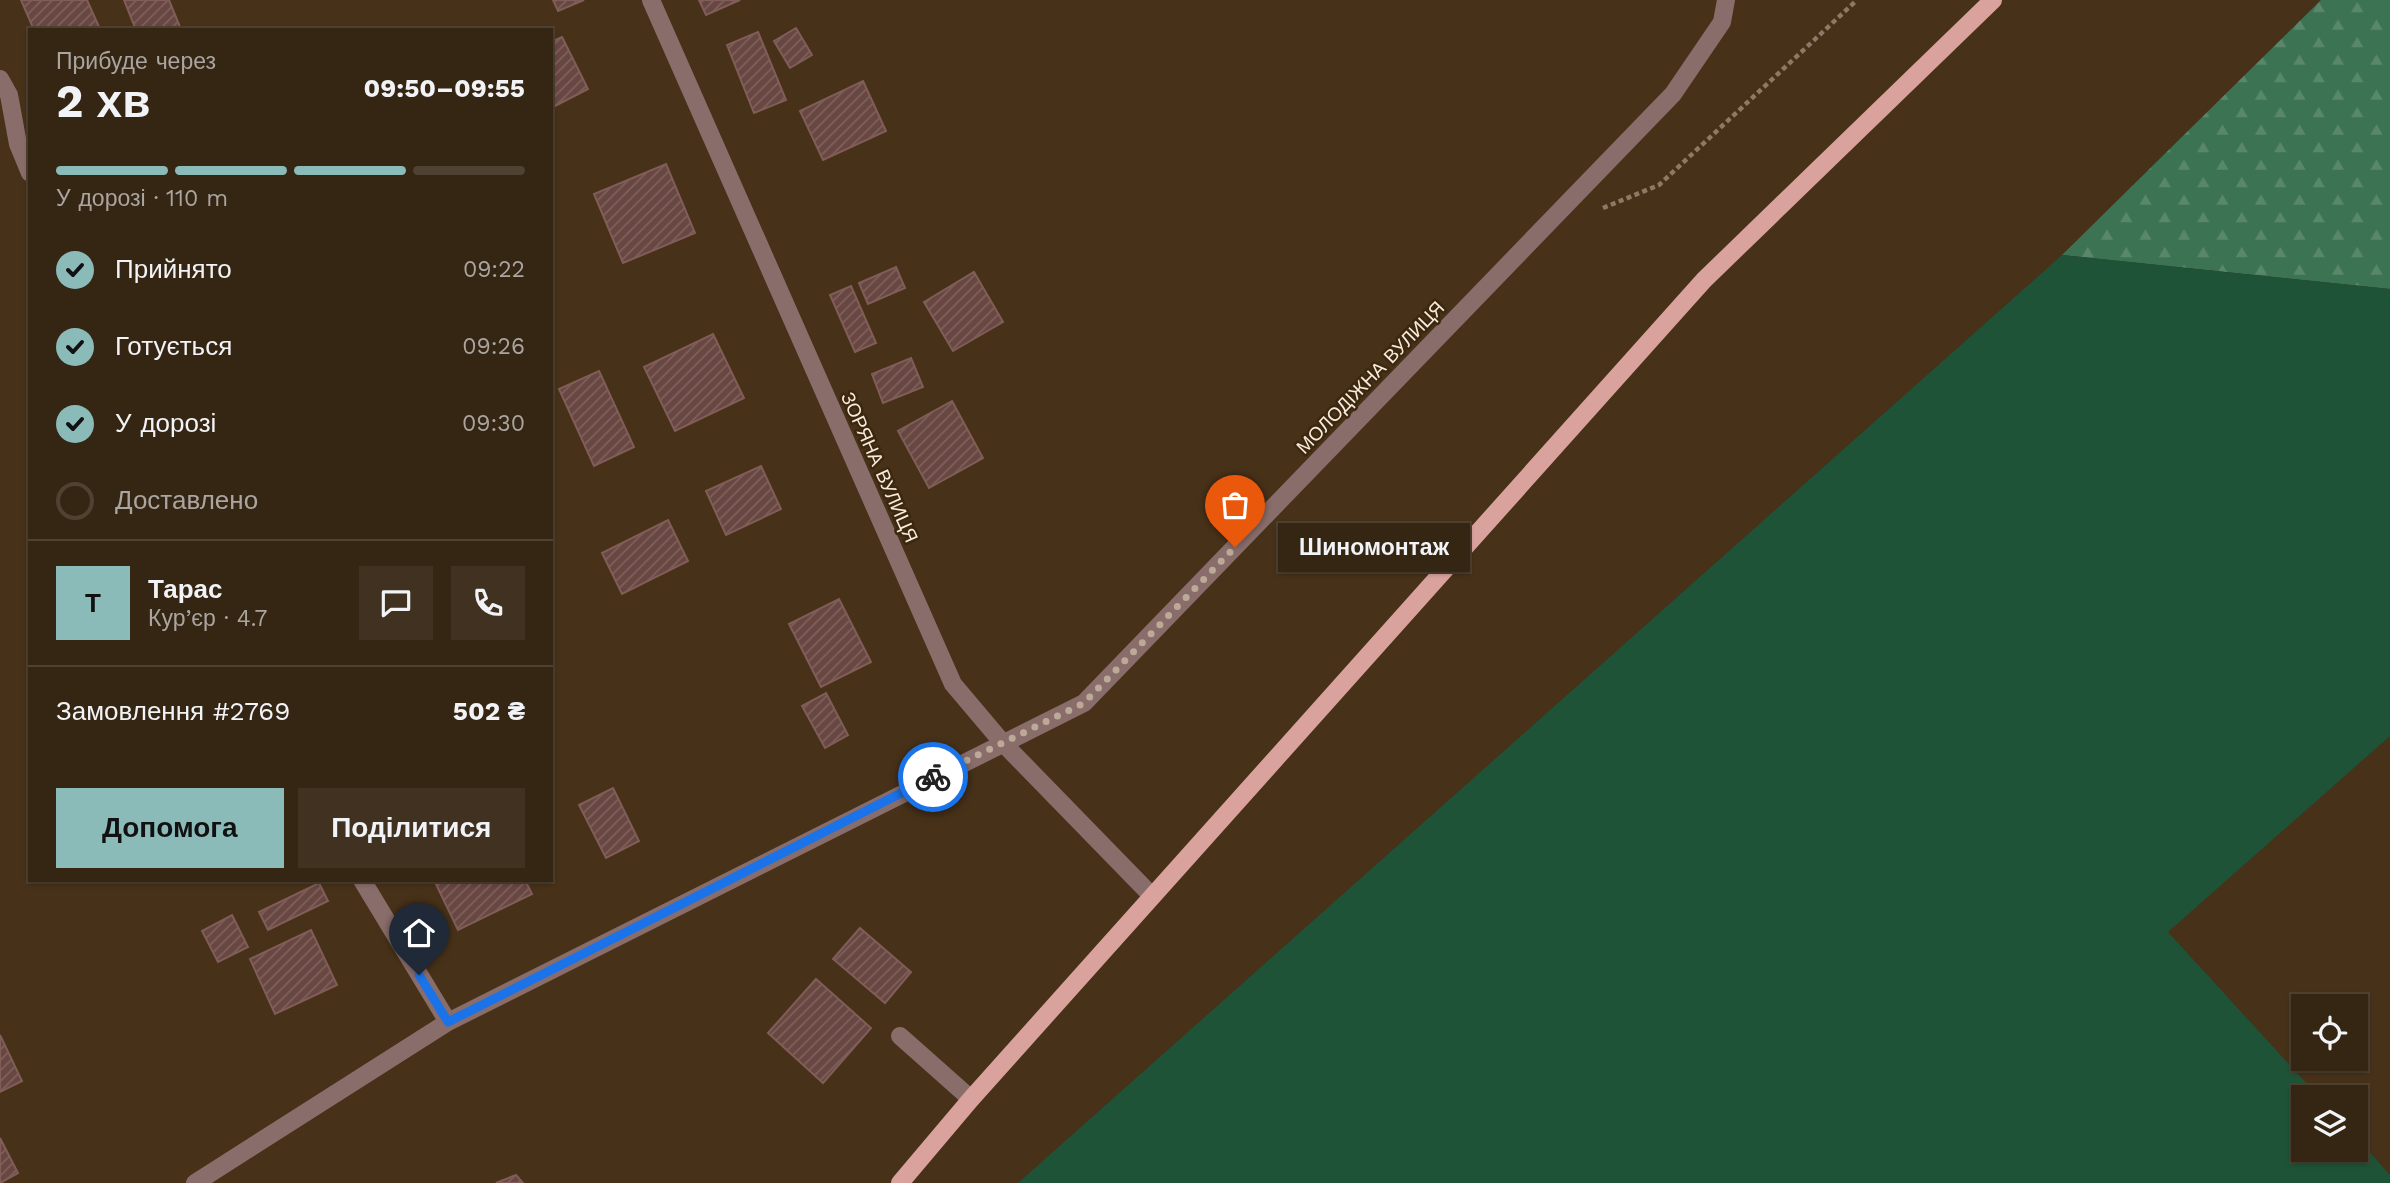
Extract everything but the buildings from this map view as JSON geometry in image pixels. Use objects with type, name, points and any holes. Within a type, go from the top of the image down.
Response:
[{"type":"main road","points":[[900,1183],[971,1098],[1704,280],[1993,0]]},
{"type":"street","name":"ЗОРЯНА ВУЛИЦЯ","points":[[651,0],[953,684],[1002,742],[1153,896]]},
{"type":"street","name":"МОЛОДІЖНА ВУЛИЦЯ","points":[[195,1183],[448,1022],[1084,703],[1674,94],[1723,22],[1726,0]]},
{"type":"street","points":[[0,79],[9,95],[18,144],[28,168]]},
{"type":"street","points":[[363,882],[448,1022]]},
{"type":"street","points":[[900,1036],[971,1098]]},
{"type":"path","points":[[1598,210],[1659,185],[1857,0]]},
{"type":"green space","points":[[2321,0],[2390,0],[2390,289],[2062,255]]},
{"type":"green space","points":[[2062,255],[2390,289],[2390,736],[2168,932],[2291,1066],[2291,1071],[2295,1071],[2308,1085],[2291,1085],[2291,1162],[2368,1162],[2368,1150],[2390,1175],[2390,1183],[1018,1183]]},
{"type":"way so far","points":[[933,777],[1084,703],[1235,547]]},
{"type":"place","name":"Шиномонтаж","points":[[1235,547]]},
{"type":"route","points":[[419,975],[448,1022],[933,777]]}]
